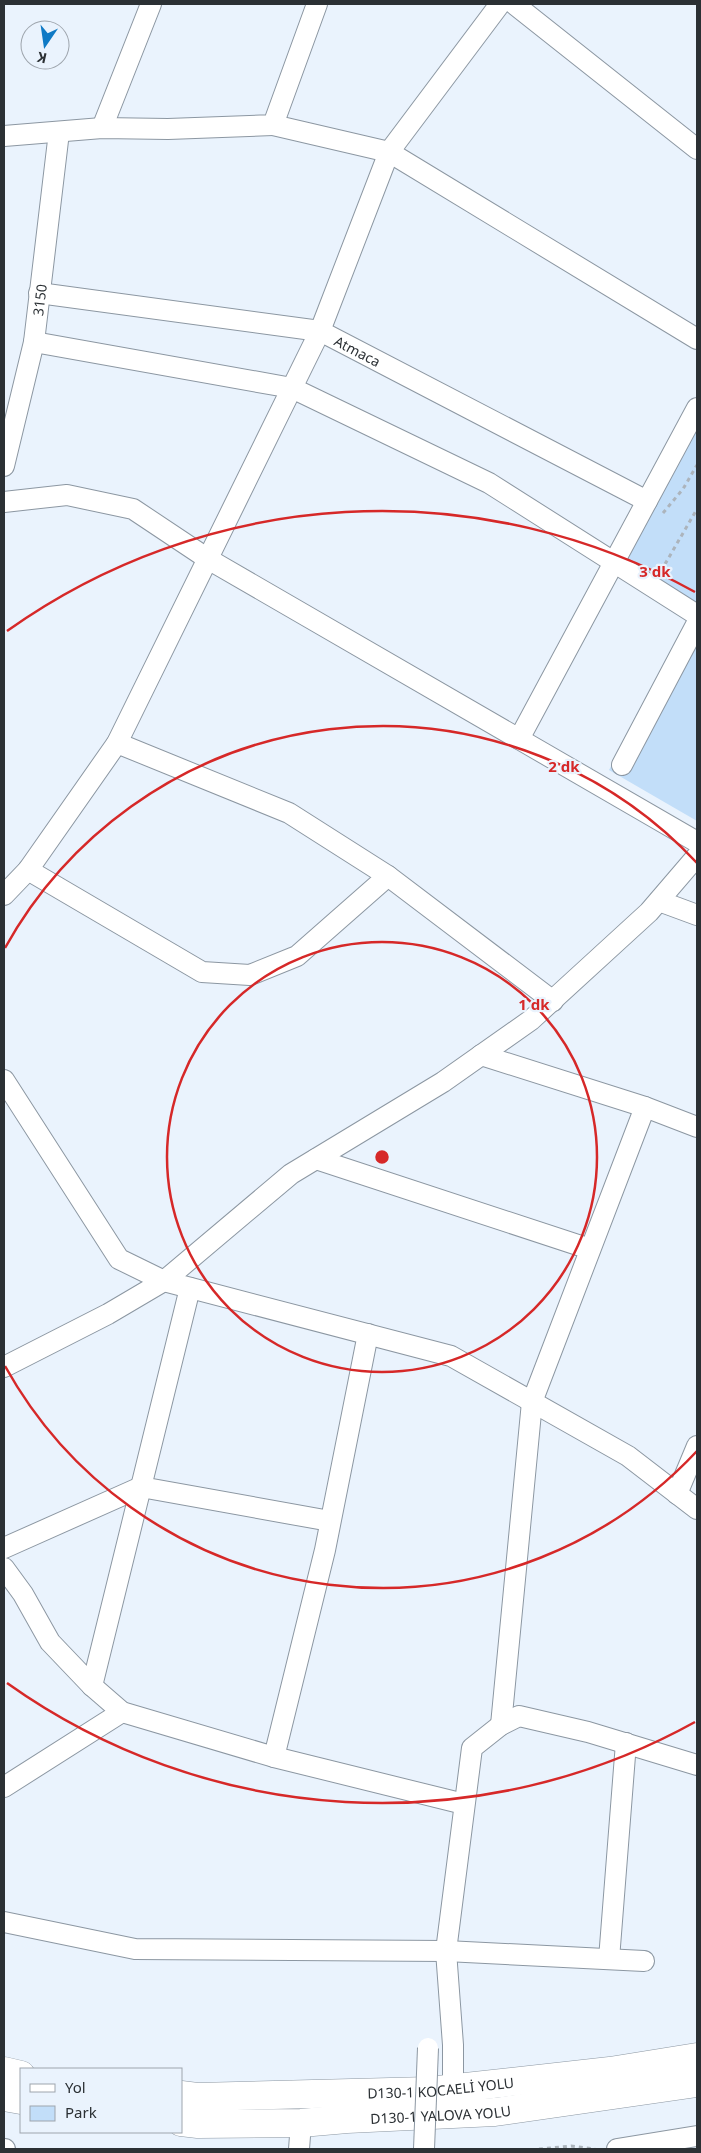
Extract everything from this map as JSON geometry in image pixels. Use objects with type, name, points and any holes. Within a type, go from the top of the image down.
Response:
[{"type":"highway","points":[[615,2083],[697,2049]]},
{"type":"highway","name":"D130-1 KOCAELİ YOLU","points":[[182,2095],[207,2097],[615,2083],[697,2057]]},
{"type":"highway","points":[[4,2072],[20,2075]]},
{"type":"highway","points":[[615,2083],[697,2096]]},
{"type":"highway","name":"D130-1 YALOVA YOLU","points":[[182,2122],[300,2136],[347,2118],[495,2112],[615,2083],[697,2083]]},
{"type":"highway","points":[[4,2097],[20,2100]]},
{"type":"street","points":[[102,128],[151,4]]},
{"type":"street","points":[[273,125],[317,4]]},
{"type":"street","points":[[4,895],[28,870],[118,743],[320,331],[389,152],[500,4]]},
{"type":"street","points":[[514,4],[697,149]]},
{"type":"street","points":[[4,136],[102,128],[168,129],[273,125],[389,152],[697,339]]},
{"type":"street","name":"3150","points":[[4,466],[34,342],[59,132]]},
{"type":"street","name":"Atmaca","points":[[40,293],[320,331],[647,501]]},
{"type":"street","points":[[34,342],[292,388],[489,483],[697,615]]},
{"type":"street","points":[[519,739],[617,564],[647,501],[697,408]]},
{"type":"street","points":[[4,502],[67,495],[132,509],[208,559],[697,842]]},
{"type":"street","points":[[622,765],[697,624]]},
{"type":"street","points":[[118,743],[289,813],[388,876],[553,1001]]},
{"type":"street","points":[[4,1366],[108,1314],[164,1281],[291,1174],[442,1082],[531,1020],[650,912],[697,856]]},
{"type":"street","points":[[28,870],[202,972],[250,975],[297,956],[388,876]]},
{"type":"street","points":[[659,901],[697,915]]},
{"type":"street","points":[[481,1055],[645,1107],[697,1127]]},
{"type":"street","points":[[4,1080],[119,1260],[164,1281],[451,1356],[628,1456],[697,1509]]},
{"type":"street","points":[[501,1725],[532,1402],[645,1107]]},
{"type":"street","points":[[316,1159],[590,1249]]},
{"type":"street","points":[[92,1686],[190,1288]]},
{"type":"street","points":[[274,1756],[330,1521],[368,1334]]},
{"type":"street","points":[[677,1494],[697,1446]]},
{"type":"street","points":[[4,1548],[141,1487],[330,1521]]},
{"type":"street","points":[[4,1568],[23,1594],[50,1642],[92,1686],[122,1712],[274,1756],[464,1804]]},
{"type":"street","points":[[4,1787],[122,1712]]},
{"type":"street","points":[[453,2089],[453,2045],[446,1951],[472,1748],[501,1725],[519,1716],[588,1732],[697,1765]]},
{"type":"street","points":[[609,1959],[626,1743]]},
{"type":"street","points":[[4,1922],[135,1949],[446,1951],[644,1961]]},
{"type":"street","points":[[424,2149],[428,2048]]},
{"type":"street","points":[[617,2149],[697,2136]]},
{"type":"path","points":[[683,489],[697,464]]},
{"type":"path","points":[[652,586],[697,509]]},
{"type":"path","points":[[539,2149],[571,2146],[595,2149]]},
{"type":"green space","points":[[697,415],[697,821],[609,770],[691,619],[612,568]]}]
